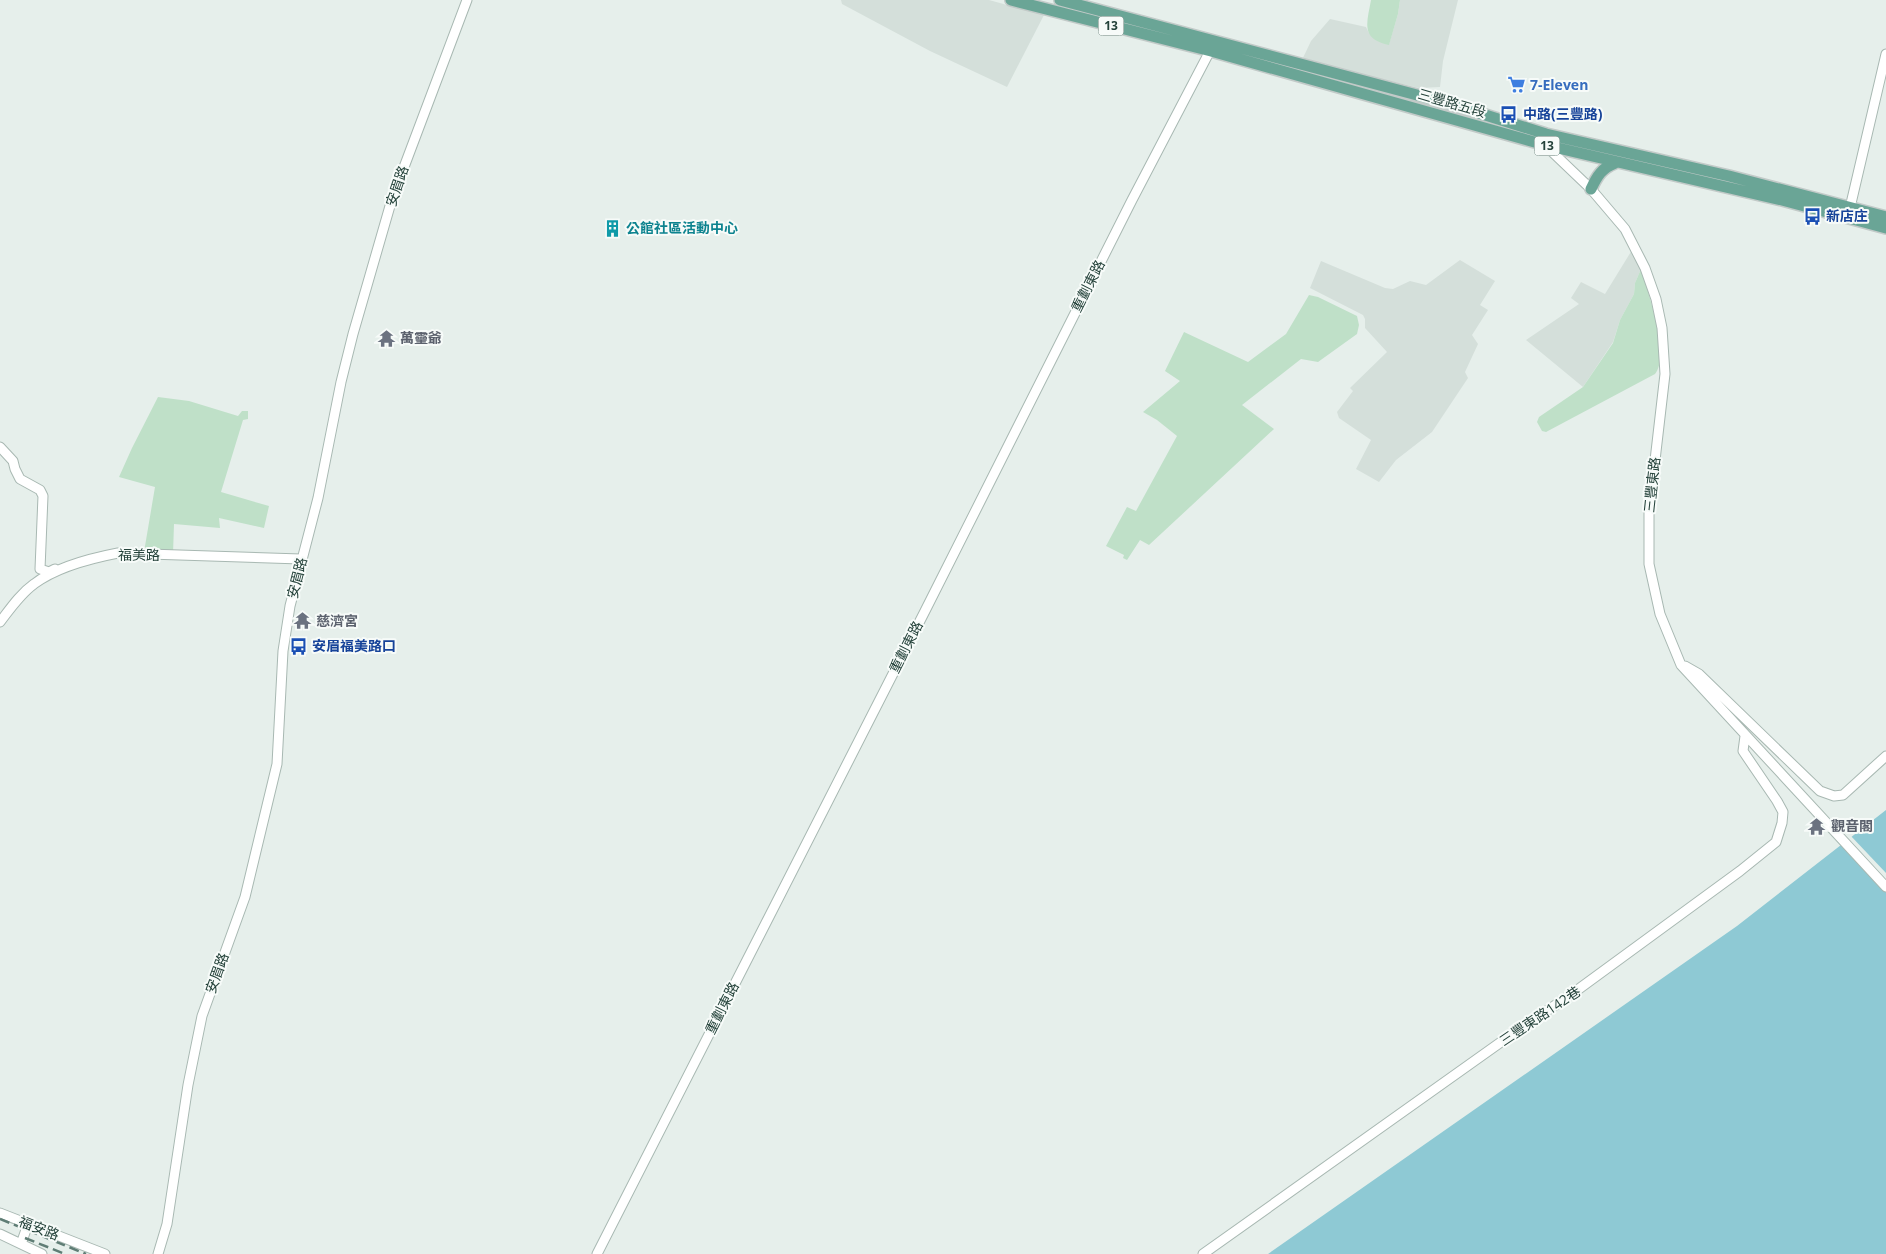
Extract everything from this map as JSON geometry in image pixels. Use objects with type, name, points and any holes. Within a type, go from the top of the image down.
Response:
[{"type":"main road","name":"三豐路五段","points":[[1011,0],[1447,103],[1546,140],[1616,162],[1782,200],[1886,217]]},
{"type":"main road","name":"三豐路五段","points":[[1060,0],[1212,46]]},
{"type":"main road","name":"三豐路五段","points":[[1546,140],[1729,176],[1849,212],[1886,228]]},
{"type":"main road","points":[[1591,189],[1597,176],[1603,169],[1616,162]]},
{"type":"street","name":"安眉路","points":[[158,1254],[167,1224],[188,1085],[202,1016],[246,897],[277,764],[283,651],[290,606],[318,498],[341,382],[365,285],[403,166],[467,0]]},
{"type":"street","name":"重劃東路","points":[[597,1254],[1212,46]]},
{"type":"street","points":[[1849,212],[1886,54]]},
{"type":"street","name":"三豐東路","points":[[1546,140],[1625,229],[1646,268],[1656,299],[1662,328],[1665,374],[1649,512],[1649,564],[1660,614],[1681,665],[1886,887]]},
{"type":"street","points":[[0,447],[13,461],[20,479],[40,490],[43,496],[40,570],[49,572],[58,568],[60,570]]},
{"type":"street","name":"福美路","points":[[0,622],[14,604],[34,584],[60,570],[118,553],[301,559]]},
{"type":"street","points":[[1681,665],[1699,674],[1820,791],[1834,796],[1843,795],[1886,756]]},
{"type":"street","name":"三豐東路142巷","points":[[1203,1254],[1583,986],[1740,871],[1776,842],[1782,823],[1783,812],[1743,751],[1745,736]]},
{"type":"street","name":"福安路","points":[[0,1213],[105,1254]]},
{"type":"street","points":[[21,1244],[28,1224]]},
{"type":"street","name":"福安路","points":[[0,1234],[42,1254]]},
{"type":"shaded area","points":[[841,0],[989,0],[1044,15],[1007,87],[930,51],[842,4]]},
{"type":"shaded area","points":[[1400,0],[1458,0],[1443,61],[1440,87],[1419,88],[1302,60],[1311,41],[1330,19],[1366,27],[1369,33],[1389,44]]},
{"type":"shaded area","points":[[1632,250],[1641,269],[1635,283],[1634,294],[1620,320],[1613,342],[1583,387],[1526,340],[1579,304],[1571,298],[1581,282],[1605,294]]},
{"type":"shaded area","points":[[1460,260],[1495,281],[1480,305],[1488,310],[1472,335],[1478,344],[1465,372],[1468,378],[1432,432],[1396,460],[1379,482],[1356,469],[1371,440],[1339,418],[1337,412],[1353,391],[1350,388],[1387,352],[1365,328],[1363,315],[1310,288],[1321,261],[1385,288],[1393,289],[1410,281],[1426,285]]},
{"type":"green space","points":[[1371,0],[1400,0],[1389,45],[1373,39],[1368,29],[1367,23]]},
{"type":"green space","points":[[1641,269],[1659,339],[1659,366],[1655,374],[1546,432],[1542,431],[1537,422],[1539,417],[1583,387],[1613,343],[1620,320],[1634,294],[1635,283]]},
{"type":"green space","points":[[1309,295],[1318,297],[1357,316],[1359,325],[1357,334],[1318,362],[1301,359],[1242,405],[1274,429],[1149,545],[1140,540],[1127,560],[1123,558],[1124,555],[1106,546],[1127,507],[1136,511],[1177,436],[1157,420],[1143,412],[1180,381],[1165,371],[1184,332],[1248,362],[1286,334]]},
{"type":"green space","points":[[158,397],[189,401],[238,416],[242,411],[248,411],[248,419],[243,420],[221,492],[269,506],[264,528],[219,518],[220,528],[174,524],[173,554],[144,552],[155,487],[119,477]]},
{"type":"water","points":[[1886,810],[1886,1254],[1268,1254],[1737,926]]},
{"type":"pier","points":[[1850,835],[1886,873],[1886,888],[1842,841]]},
{"type":"railway","points":[[0,1219],[86,1254]]},
{"type":"railway","points":[[25,1238],[65,1254]]},
{"type":"place","name":"7-Eleven","points":[[1516,85]]},
{"type":"place","name":"中路(三豐路)","points":[[1509,114]]},
{"type":"place","name":"新店庄","points":[[1812,216]]},
{"type":"place","name":"公館社區活動中心","points":[[612,228]]},
{"type":"place","name":"萬𤫊爺","points":[[386,338]]},
{"type":"place","name":"慈濟宮","points":[[302,621]]},
{"type":"place","name":"安眉福美路口","points":[[298,646]]},
{"type":"place","name":"觀音閣","points":[[1817,826]]}]
